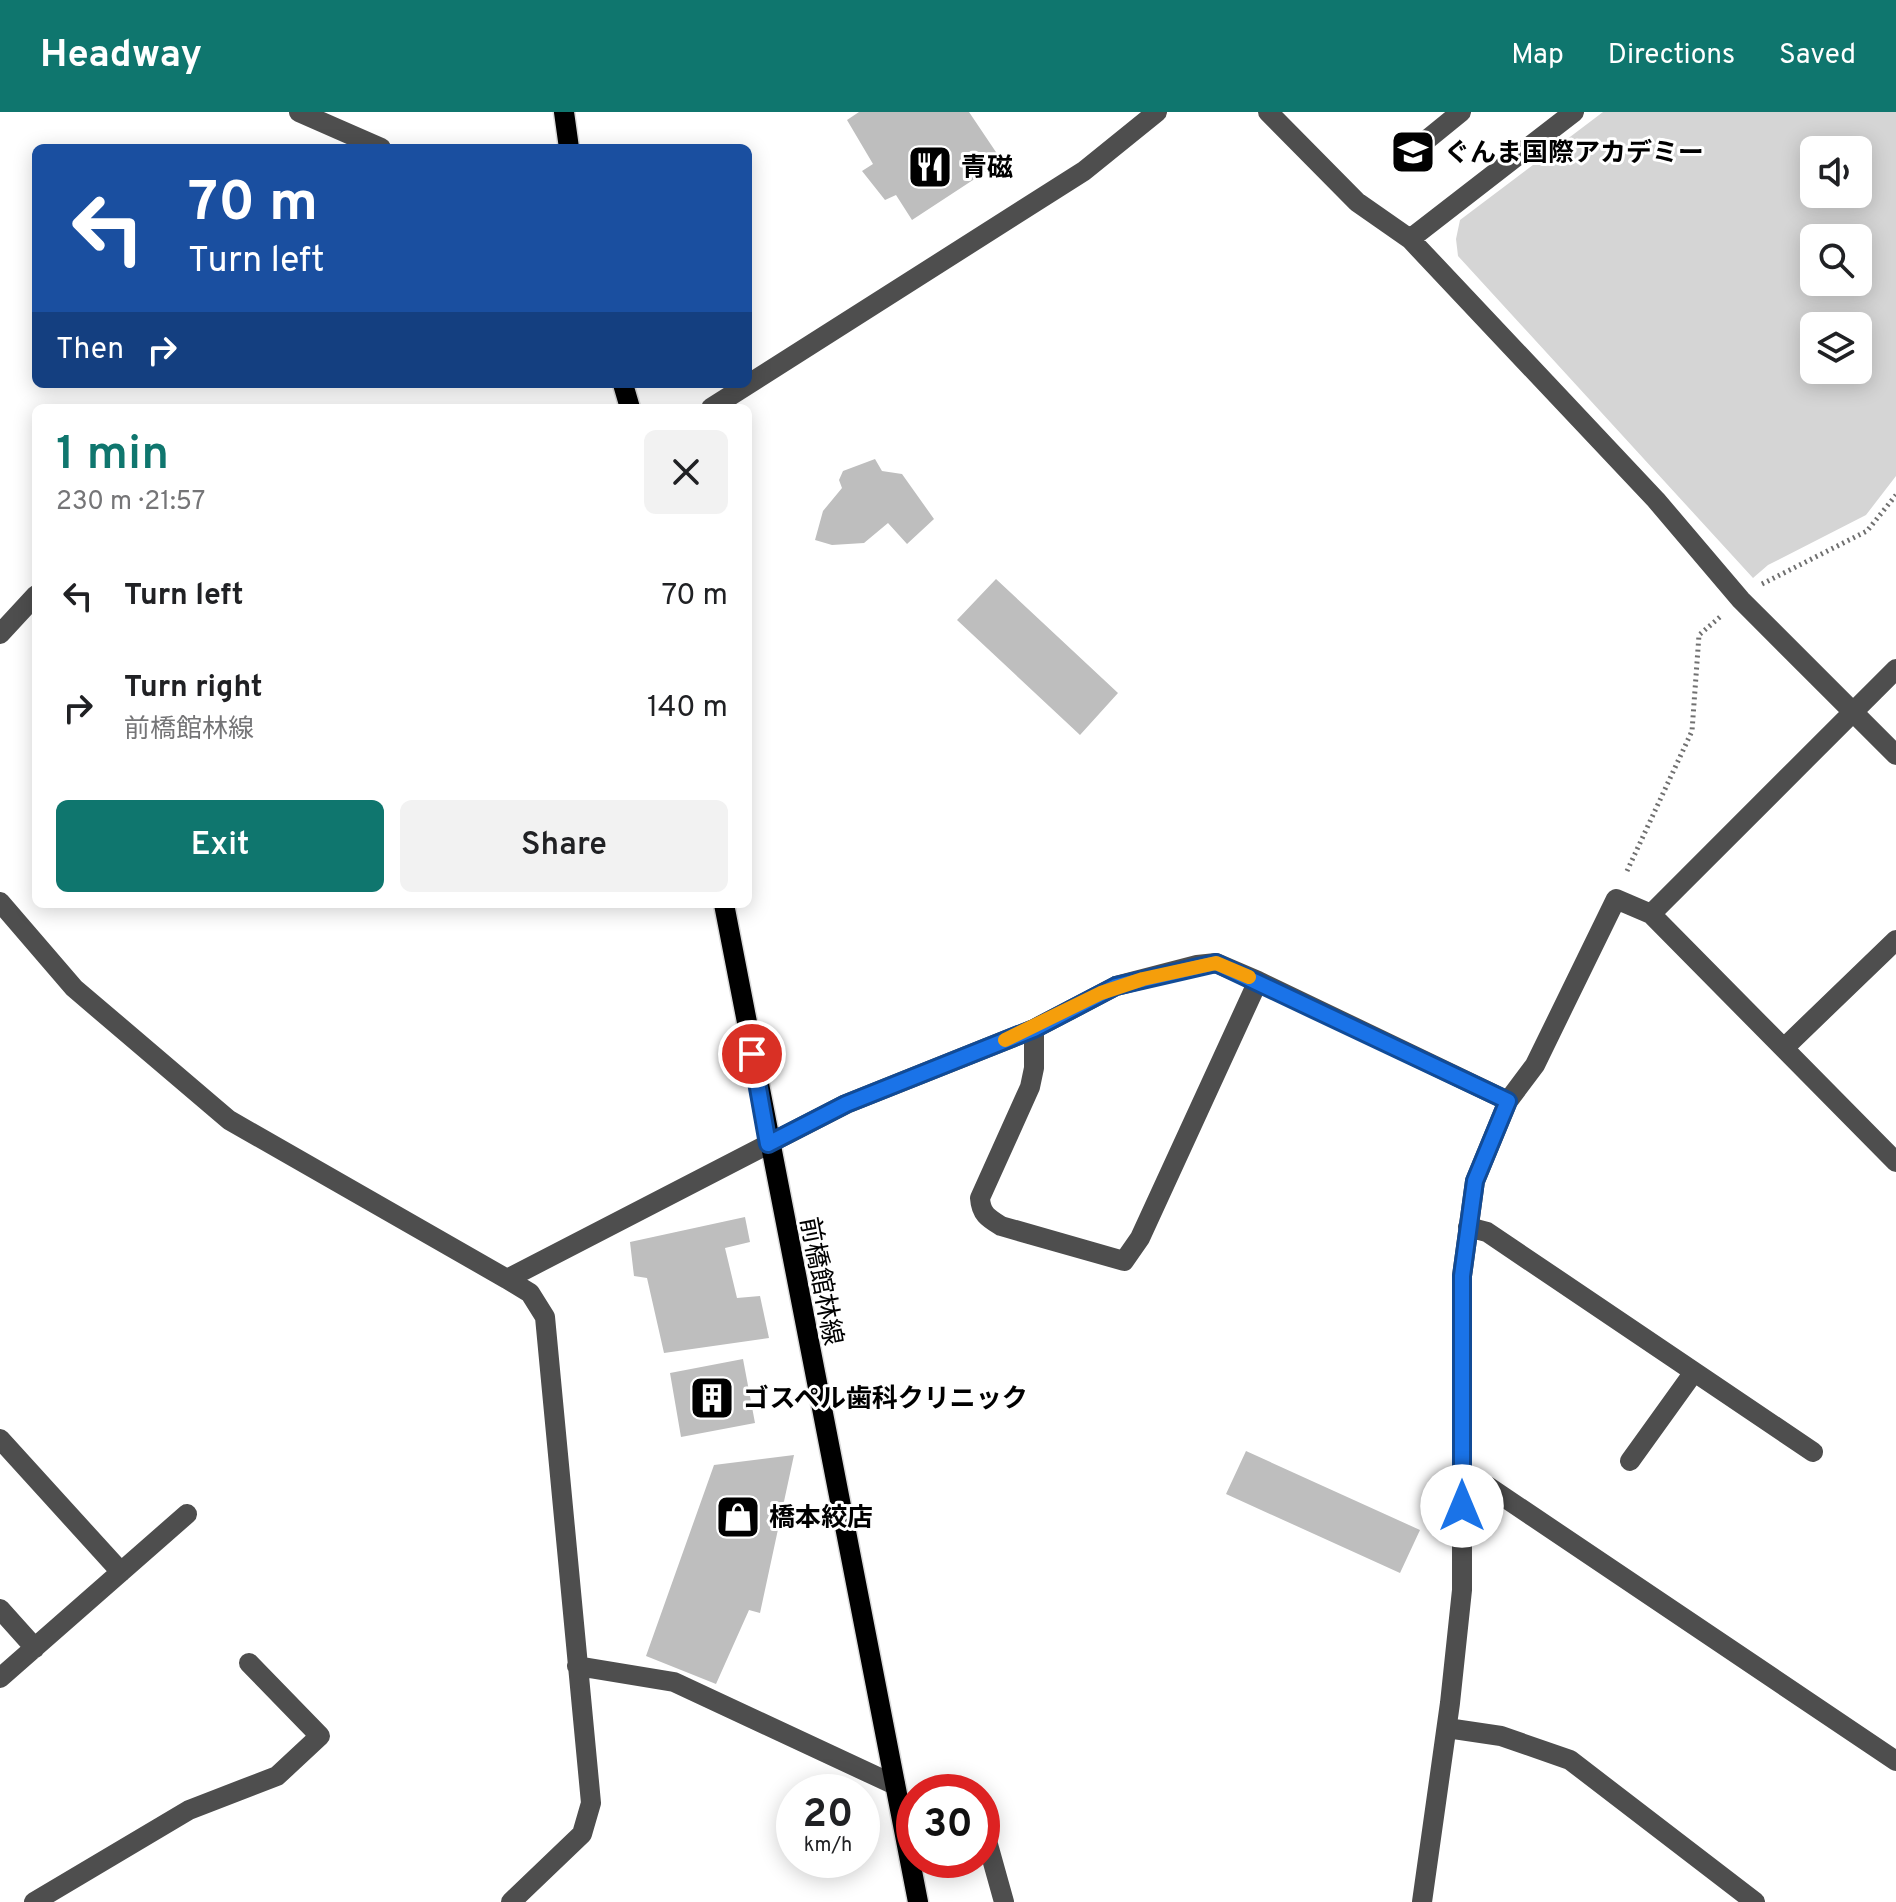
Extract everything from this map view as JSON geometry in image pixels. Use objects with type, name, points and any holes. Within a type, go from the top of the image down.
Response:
[{"type":"main road","points":[[564,112],[568,144]]},
{"type":"main road","name":"前橋館林線","points":[[725,908],[768,1144],[897,1774]]},
{"type":"main road","name":"前橋館林線","points":[[914,1878],[918,1902]]},
{"type":"street","points":[[299,112],[372,144]]},
{"type":"street","points":[[752,382],[1084,171],[1157,112]]},
{"type":"street","points":[[1268,112],[1357,202],[1410,239],[1656,500],[1741,600],[1896,755]]},
{"type":"street","points":[[1402,160],[1461,112]]},
{"type":"street","points":[[1410,239],[1574,112]]},
{"type":"street","points":[[717,404],[742,388]]},
{"type":"street","points":[[0,634],[32,599]]},
{"type":"street","points":[[1651,914],[1896,669]]},
{"type":"street","points":[[1422,1902],[1447,1728],[1462,1590],[1462,1276],[1475,1181],[1508,1101],[1535,1065],[1616,899],[1651,914],[1896,1162]]},
{"type":"street","points":[[0,902],[74,988],[229,1120],[530,1293],[545,1317],[591,1803],[582,1834],[511,1902]]},
{"type":"street","points":[[1784,1048],[1896,940]]},
{"type":"street","points":[[507,1279],[846,1104],[1034,1029],[1116,986],[1197,965],[1216,963],[1258,981],[1508,1101]]},
{"type":"street","points":[[1034,1029],[1034,1068],[1030,1087],[980,1198],[981,1208],[987,1218],[1001,1226],[1124,1261],[1140,1238],[1258,981]]},
{"type":"street","points":[[1468,1227],[1487,1232],[1813,1452]]},
{"type":"street","points":[[1630,1461],[1694,1372]]},
{"type":"street","points":[[0,1439],[121,1572]]},
{"type":"street","points":[[1462,1478],[1483,1483],[1896,1761]]},
{"type":"street","points":[[0,1678],[187,1514]]},
{"type":"street","points":[[0,1609],[35,1648]]},
{"type":"street","points":[[34,1902],[189,1810],[277,1776],[320,1736],[249,1663]]},
{"type":"street","points":[[577,1666],[674,1682],[896,1797]]},
{"type":"street","points":[[1447,1728],[1501,1736],[1570,1760],[1755,1902]]},
{"type":"street","points":[[997,1878],[1004,1902]]},
{"type":"path","points":[[1766,581],[1867,531],[1896,495]]},
{"type":"path","points":[[1632,859],[1692,731],[1699,635]]},
{"type":"shaded area","points":[[1603,112],[1896,112],[1896,476],[1866,515],[1768,565],[1753,578],[1458,256],[1456,239],[1460,220]]},
{"type":"building","name":"青磁","points":[[859,112],[969,112],[1002,161],[912,220],[896,195],[885,200],[862,171],[873,164],[847,120]]},
{"type":"building","points":[[875,459],[882,471],[902,474],[934,519],[907,544],[888,523],[864,543],[832,545],[815,540],[823,511],[842,488],[839,480],[843,471]]},
{"type":"building","points":[[996,579],[1118,693],[1080,735],[957,620]]},
{"type":"building","points":[[745,1217],[750,1242],[725,1248],[737,1298],[760,1296],[769,1338],[664,1353],[647,1278],[634,1276],[630,1242]]},
{"type":"building","name":"ゴスペル歯科クリニック","points":[[743,1359],[755,1423],[681,1437],[670,1373]]},
{"type":"building","points":[[1246,1451],[1420,1530],[1400,1573],[1226,1494]]},
{"type":"building","name":"橋本絞店","points":[[794,1455],[760,1613],[749,1610],[716,1684],[646,1656],[714,1465]]},
{"type":"slow traffic","points":[[1005,1040],[1034,1029],[1116,986],[1197,965],[1216,963],[1249,977]]},
{"type":"place","name":"ぐんま国際アカデミー","points":[[1413,152]]},
{"type":"place","name":"青磁","points":[[930,167]]},
{"type":"place","name":"ゴスペル歯科クリニック","points":[[712,1398]]},
{"type":"place","name":"橋本絞店","points":[[738,1517]]},
{"type":"route","points":[[752,1054],[768,1144],[846,1104],[1034,1029],[1116,986],[1216,963],[1508,1101],[1475,1181],[1462,1276],[1462,1506]]}]
